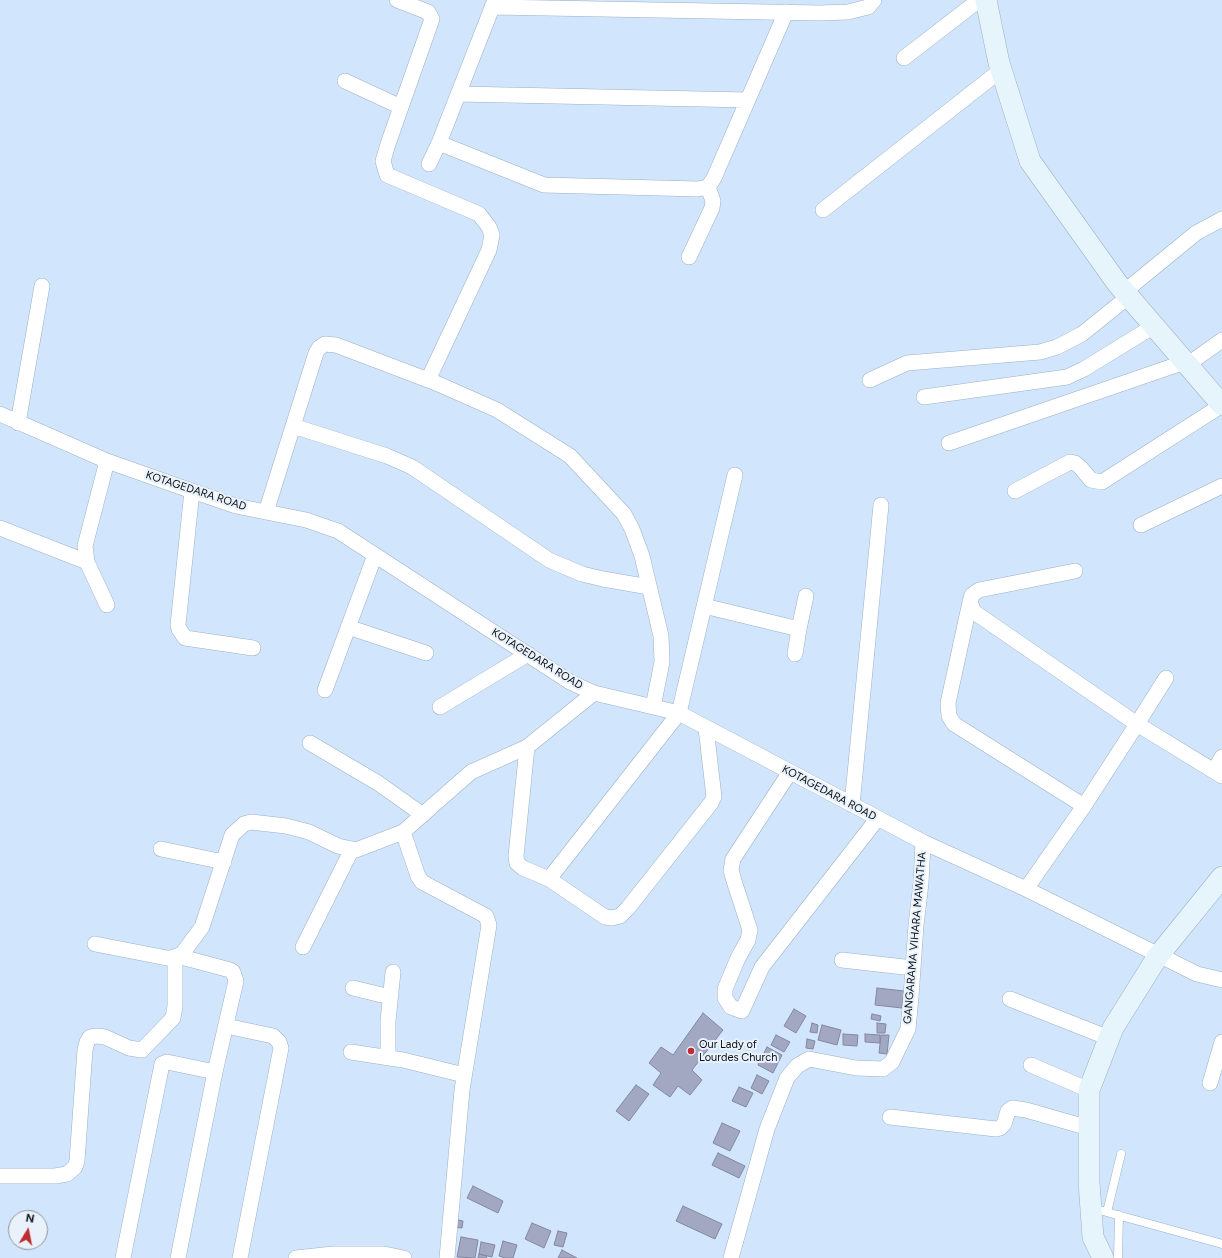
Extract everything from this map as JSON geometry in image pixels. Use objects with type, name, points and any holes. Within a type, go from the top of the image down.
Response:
[{"type":"street","points":[[397,0],[428,12],[432,19],[382,161],[387,175],[479,214],[489,227],[492,235],[490,250],[428,380]]},
{"type":"street","points":[[429,164],[459,94],[494,3],[608,5],[786,12],[848,12],[868,7],[874,0]]},
{"type":"street","points":[[904,58],[979,0]]},
{"type":"street","points":[[986,0],[1001,70],[1030,161],[1126,294],[1222,405],[1102,482],[1091,480],[1080,467],[1075,463],[1070,462],[1015,491]]},
{"type":"street","points":[[439,143],[544,185],[698,189],[708,187],[714,178],[786,12]]},
{"type":"street","points":[[823,210],[1001,70]]},
{"type":"street","points":[[345,81],[401,107]]},
{"type":"street","points":[[459,94],[748,100]]},
{"type":"street","points":[[689,257],[712,208],[713,201],[708,187]]},
{"type":"street","points":[[870,380],[906,363],[1040,352],[1057,347],[1082,334],[1196,233],[1222,219]]},
{"type":"street","points":[[18,423],[42,286]]},
{"type":"street","points":[[924,397],[1067,377],[1084,369],[1154,326]]},
{"type":"street","points":[[949,443],[1186,363],[1222,340]]},
{"type":"street","points":[[266,512],[316,353],[319,348],[326,344],[336,345],[428,380],[497,410],[570,456],[624,514],[632,529],[642,556],[662,649],[662,662],[653,707]]},
{"type":"street","name":"KOTAGEDARA ROAD","points":[[0,414],[107,461],[192,491],[236,506],[306,520],[338,531],[570,682],[594,693],[679,713],[923,842],[1026,889],[1158,956],[1197,974],[1222,980]]},
{"type":"street","points":[[293,426],[388,456],[412,468],[550,560],[589,576],[649,586]]},
{"type":"street","points":[[107,461],[85,546],[87,562],[107,605]]},
{"type":"street","points":[[549,879],[679,713],[735,475]]},
{"type":"street","points":[[1141,525],[1222,486]]},
{"type":"street","points":[[192,491],[178,625],[179,629],[185,638],[253,648]]},
{"type":"street","points":[[852,804],[881,505]]},
{"type":"street","points":[[0,528],[87,562]]},
{"type":"street","points":[[325,690],[375,555]]},
{"type":"street","points":[[1075,571],[979,590],[972,596],[948,703],[949,716],[954,724],[1084,806]]},
{"type":"street","points":[[795,654],[806,596]]},
{"type":"street","points":[[970,602],[974,612],[1137,724],[1218,773],[1222,757]]},
{"type":"street","points":[[704,606],[799,629]]},
{"type":"street","points":[[348,627],[426,653]]},
{"type":"street","points":[[440,707],[528,654]]},
{"type":"street","points":[[1026,889],[1084,806],[1166,678]]},
{"type":"street","points":[[95,944],[166,958],[179,955],[202,927],[232,835],[244,824],[251,822],[286,826],[304,830],[338,846],[356,850],[404,832],[471,772],[527,747],[594,693]]},
{"type":"street","points":[[527,747],[516,856],[518,863],[523,868],[549,879],[605,917],[612,918],[620,916],[628,908],[711,803],[714,797],[706,728]]},
{"type":"street","points":[[310,743],[378,783],[423,815]]},
{"type":"street","points":[[790,772],[733,860],[731,870],[732,875],[750,930],[748,940],[738,958],[725,989],[725,998],[731,1007],[742,1011],[762,967],[878,818]]},
{"type":"street","points":[[404,832],[418,876],[422,882],[482,914],[488,919],[489,925],[464,1075],[447,1258]]},
{"type":"street","name":"GANGARAMA VIHARA MAWATHA","points":[[731,1258],[767,1129],[788,1078],[797,1066],[809,1059],[856,1068],[883,1069],[892,1062],[908,1029],[923,842]]},
{"type":"street","points":[[161,849],[224,862]]},
{"type":"street","points":[[303,947],[352,849]]},
{"type":"street","points":[[1103,1258],[1093,1237],[1099,1210],[1089,1182],[1089,1090],[1113,1028],[1158,956],[1222,877]]},
{"type":"street","points":[[0,1176],[55,1176],[67,1174],[76,1167],[85,1050],[87,1042],[90,1037],[105,1037],[129,1048],[142,1050],[173,1018],[179,955]]},
{"type":"street","points":[[178,1258],[215,1072],[236,981],[234,972],[230,970],[179,955]]},
{"type":"street","points":[[842,960],[913,968]]},
{"type":"street","points":[[388,1057],[388,1021],[393,972]]},
{"type":"street","points":[[354,988],[390,997]]},
{"type":"street","points":[[1010,998],[1109,1038]]},
{"type":"street","points":[[226,1026],[273,1036],[279,1042],[281,1048],[240,1258]]},
{"type":"street","points":[[1210,1083],[1222,1042]]},
{"type":"street","points":[[350,1052],[388,1057],[464,1075]]},
{"type":"street","points":[[123,1258],[162,1064],[167,1062],[215,1072]]},
{"type":"street","points":[[1031,1065],[1089,1090]]},
{"type":"street","points":[[890,1117],[996,1129],[1000,1128],[1004,1124],[1008,1111],[1012,1108],[1026,1110],[1089,1128]]},
{"type":"street","points":[[296,1258],[333,1254],[384,1254],[404,1258]]},
{"type":"lane","points":[[1121,1154],[1099,1210],[1222,1244]]},
{"type":"lane","points":[[1118,1258],[1119,1215]]},
{"type":"building","points":[[877,988],[904,991],[902,1008],[875,1005]]},
{"type":"building","points":[[794,1009],[806,1016],[796,1033],[784,1026]]},
{"type":"building","name":"Our Lady of Lourdes Church","points":[[703,1013],[723,1030],[692,1070],[702,1080],[690,1095],[678,1086],[670,1097],[653,1085],[661,1073],[649,1063],[661,1047],[673,1055]]},
{"type":"building","points":[[872,1014],[881,1016],[880,1021],[871,1019]]},
{"type":"building","points":[[812,1023],[818,1025],[817,1033],[810,1032]]},
{"type":"building","points":[[877,1023],[886,1024],[885,1033],[877,1033]]},
{"type":"building","points":[[822,1025],[841,1030],[837,1045],[818,1040]]},
{"type":"building","points":[[843,1034],[858,1035],[857,1046],[843,1045]]},
{"type":"building","points":[[865,1034],[880,1035],[880,1043],[865,1042]]},
{"type":"building","points":[[776,1035],[790,1042],[784,1052],[771,1045]]},
{"type":"building","points":[[881,1035],[889,1035],[887,1054],[879,1053]]},
{"type":"building","points":[[807,1039],[815,1041],[813,1049],[806,1048]]},
{"type":"building","points":[[767,1047],[782,1055],[773,1073],[758,1065]]},
{"type":"building","points":[[757,1075],[769,1081],[762,1094],[751,1088]]},
{"type":"building","points":[[636,1085],[649,1094],[629,1121],[616,1111]]},
{"type":"building","points":[[739,1087],[753,1093],[746,1107],[732,1101]]},
{"type":"building","points":[[722,1123],[740,1131],[730,1151],[713,1143]]},
{"type":"building","points":[[718,1153],[745,1166],[739,1178],[712,1165]]},
{"type":"building","points":[[473,1186],[503,1201],[498,1213],[467,1198]]},
{"type":"building","points":[[683,1206],[722,1224],[715,1239],[676,1221]]},
{"type":"building","points":[[453,1219],[463,1221],[462,1228],[452,1227]]},
{"type":"building","points":[[532,1223],[551,1231],[544,1248],[525,1239]]},
{"type":"building","points":[[558,1231],[567,1233],[563,1247],[554,1245]]},
{"type":"building","points":[[461,1237],[478,1240],[475,1258],[457,1257]]},
{"type":"building","points":[[503,1241],[517,1245],[513,1258],[499,1256]]},
{"type":"building","points":[[481,1242],[495,1245],[492,1257],[479,1254]]},
{"type":"building","points":[[562,1250],[577,1258],[558,1258]]},
{"type":"building","points":[[479,1254],[487,1256],[486,1258],[478,1258]]},
{"type":"place","name":"Our Lady of Lourdes Church","points":[[691,1051]]}]
